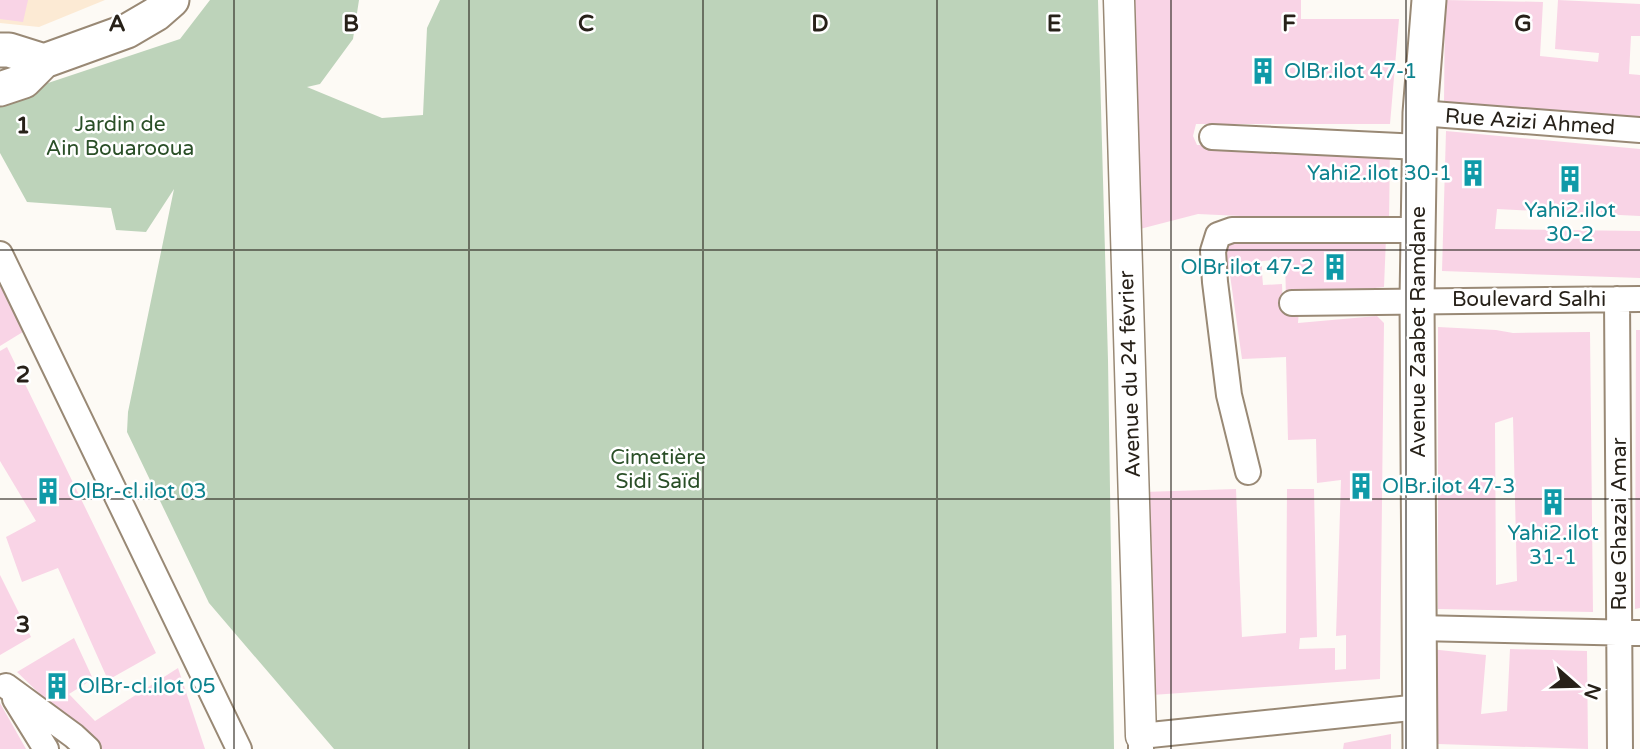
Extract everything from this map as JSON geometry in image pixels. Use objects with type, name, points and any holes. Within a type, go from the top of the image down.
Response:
[{"type":"main road","points":[[0,89],[24,81],[44,61],[127,31],[156,14],[172,0]]},
{"type":"main road","name":"Avenue Zaabet Ramdane","points":[[1420,749],[1417,300],[1420,113],[1429,0]]},
{"type":"main road","points":[[0,50],[9,50],[44,61]]},
{"type":"street","name":"Avenue du 24 février","points":[[1119,0],[1141,743]]},
{"type":"street","name":"Rue Azizi Ahmed","points":[[1420,113],[1640,130]]},
{"type":"street","points":[[1212,137],[1420,147]]},
{"type":"street","points":[[1248,472],[1229,396],[1215,282],[1213,251],[1218,235],[1231,230],[1419,230]]},
{"type":"street","points":[[0,254],[239,749]]},
{"type":"street","name":"Boulevard Salhi","points":[[1292,303],[1629,299]]},
{"type":"street","name":"Rue Ghazai Amar","points":[[1620,749],[1630,633],[1629,299]]},
{"type":"street","points":[[1418,628],[1630,633]]},
{"type":"street","points":[[3,681],[46,749]]},
{"type":"street","points":[[3,681],[88,749]]},
{"type":"street","points":[[1141,743],[1420,707]]},
{"type":"shaded area","points":[[0,0],[105,0],[39,27],[0,23]]},
{"type":"green space","name":"Cimetière Sidi Saïd","points":[[210,0],[359,0],[353,39],[320,84],[307,87],[382,118],[423,115],[427,28],[440,0],[1098,0],[1108,360],[1114,749],[334,749],[209,603],[127,432],[128,412],[174,189],[146,232],[116,230],[111,208],[27,202],[0,153],[0,99],[180,39]]},
{"type":"building","points":[[0,0],[28,0],[23,22],[0,19]]},
{"type":"building","name":"OlBr.ilot 47-1","points":[[1131,0],[1301,0],[1301,19],[1399,19],[1390,124],[1196,124],[1193,136],[1197,145],[1390,146],[1389,223],[1198,214],[1136,230]]},
{"type":"building","points":[[1445,0],[1543,2],[1540,56],[1598,62],[1599,53],[1555,49],[1558,0],[1640,4],[1640,36],[1631,36],[1629,74],[1640,75],[1640,118],[1444,102]]},
{"type":"building","points":[[1446,131],[1640,149],[1640,216],[1497,209],[1495,229],[1640,231],[1640,278],[1442,271]]},
{"type":"building","name":"OlBr.ilot 47-3","points":[[1219,238],[1386,238],[1384,287],[1286,298],[1285,259],[1262,261],[1263,285],[1282,284],[1283,311],[1299,309],[1298,323],[1377,316],[1384,323],[1380,679],[1152,695],[1143,492],[1236,489],[1242,637],[1286,633],[1287,489],[1314,489],[1317,637],[1300,638],[1299,649],[1335,648],[1335,670],[1346,669],[1346,635],[1336,636],[1341,480],[1317,483],[1316,439],[1288,440],[1286,357],[1242,359],[1230,275]]},
{"type":"building","points":[[0,286],[26,330],[0,346]]},
{"type":"building","name":"Yahi2.ilot 31-1","points":[[1438,327],[1513,333],[1590,332],[1593,612],[1438,609]],"holes":[[[1513,417],[1517,581],[1496,585],[1495,423]]]},
{"type":"building","points":[[1636,330],[1640,330],[1640,608],[1635,609]]},
{"type":"building","name":"OlBr-cl.ilot 03","points":[[7,347],[156,653],[108,680],[58,568],[22,582],[6,537],[36,521],[0,461],[0,351]]},
{"type":"building","points":[[0,575],[31,637],[0,655]]},
{"type":"building","name":"OlBr-cl.ilot 05","points":[[74,638],[93,679],[69,694],[95,721],[178,668],[205,749],[97,749],[17,672]]},
{"type":"building","points":[[1430,649],[1486,655],[1481,714],[1507,711],[1510,649],[1587,651],[1588,749],[1438,744]]},
{"type":"building","points":[[0,703],[26,749],[0,749]]},
{"type":"building","points":[[1391,734],[1391,749],[1343,749],[1344,743]]},
{"type":"place","name":"OlBr.ilot 47-1","points":[[1263,71]]},
{"type":"place","name":"Yahi2.ilot 30-1","points":[[1473,173]]},
{"type":"place","name":"Yahi2.ilot 30-2","points":[[1570,179]]},
{"type":"place","name":"OlBr.ilot 47-2","points":[[1335,267]]},
{"type":"place","name":"OlBr.ilot 47-3","points":[[1361,486]]},
{"type":"place","name":"OlBr-cl.ilot 03","points":[[48,491]]},
{"type":"place","name":"Yahi2.ilot 31-1","points":[[1553,502]]},
{"type":"place","name":"OlBr-cl.ilot 05","points":[[57,686]]},
{"type":"park label","name":"Jardin de Ain Bouarooua","points":[[120,136]]}]
